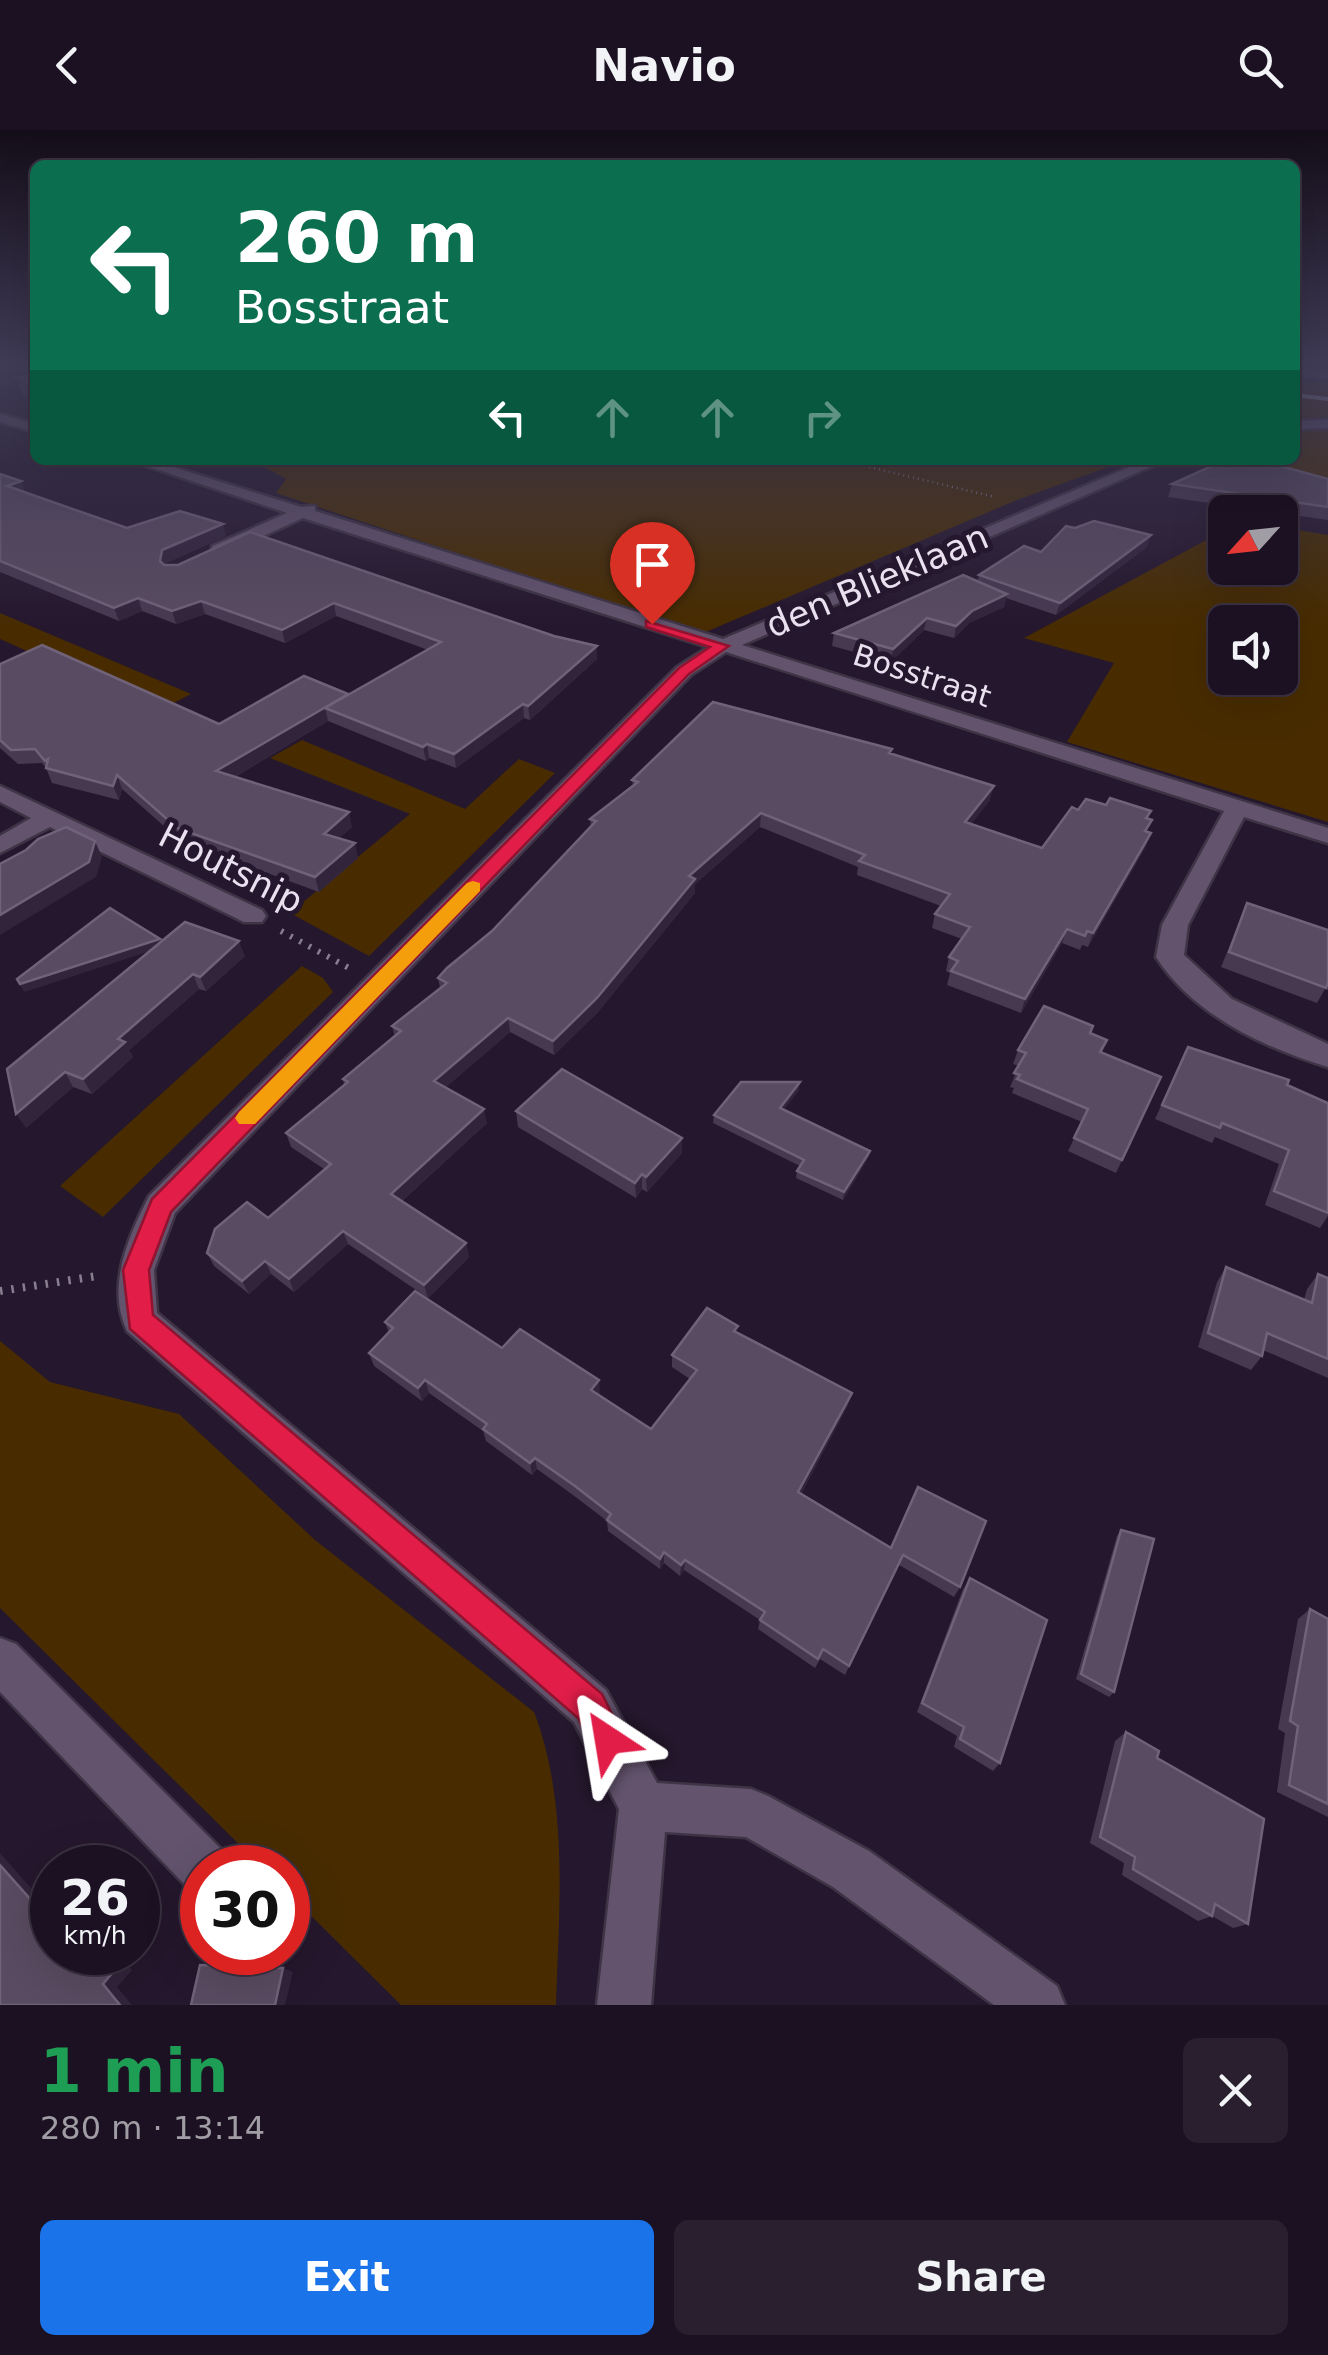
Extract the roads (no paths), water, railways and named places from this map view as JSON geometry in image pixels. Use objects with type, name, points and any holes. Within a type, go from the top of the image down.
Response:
[{"type":"street","name":"den Blieklaan","points":[[643,1806],[590,1706],[140,1320],[136,1270],[160,1206],[684,671],[722,646],[1147,465]]},
{"type":"street","name":"Bosstraat","points":[[146,466],[306,510],[722,646],[1328,836]]},
{"type":"street","points":[[207,555],[306,510]]},
{"type":"street","name":"Houtsnip","points":[[0,793],[254,916]]},
{"type":"street","points":[[1237,808],[1175,925],[1170,957],[1209,1000],[1250,1025],[1328,1056]]},
{"type":"street","points":[[0,846],[49,818]]},
{"type":"street","points":[[0,1660],[181,1845]]},
{"type":"street","points":[[624,2005],[643,1806],[751,1813],[851,1868],[1038,2005]]}]
